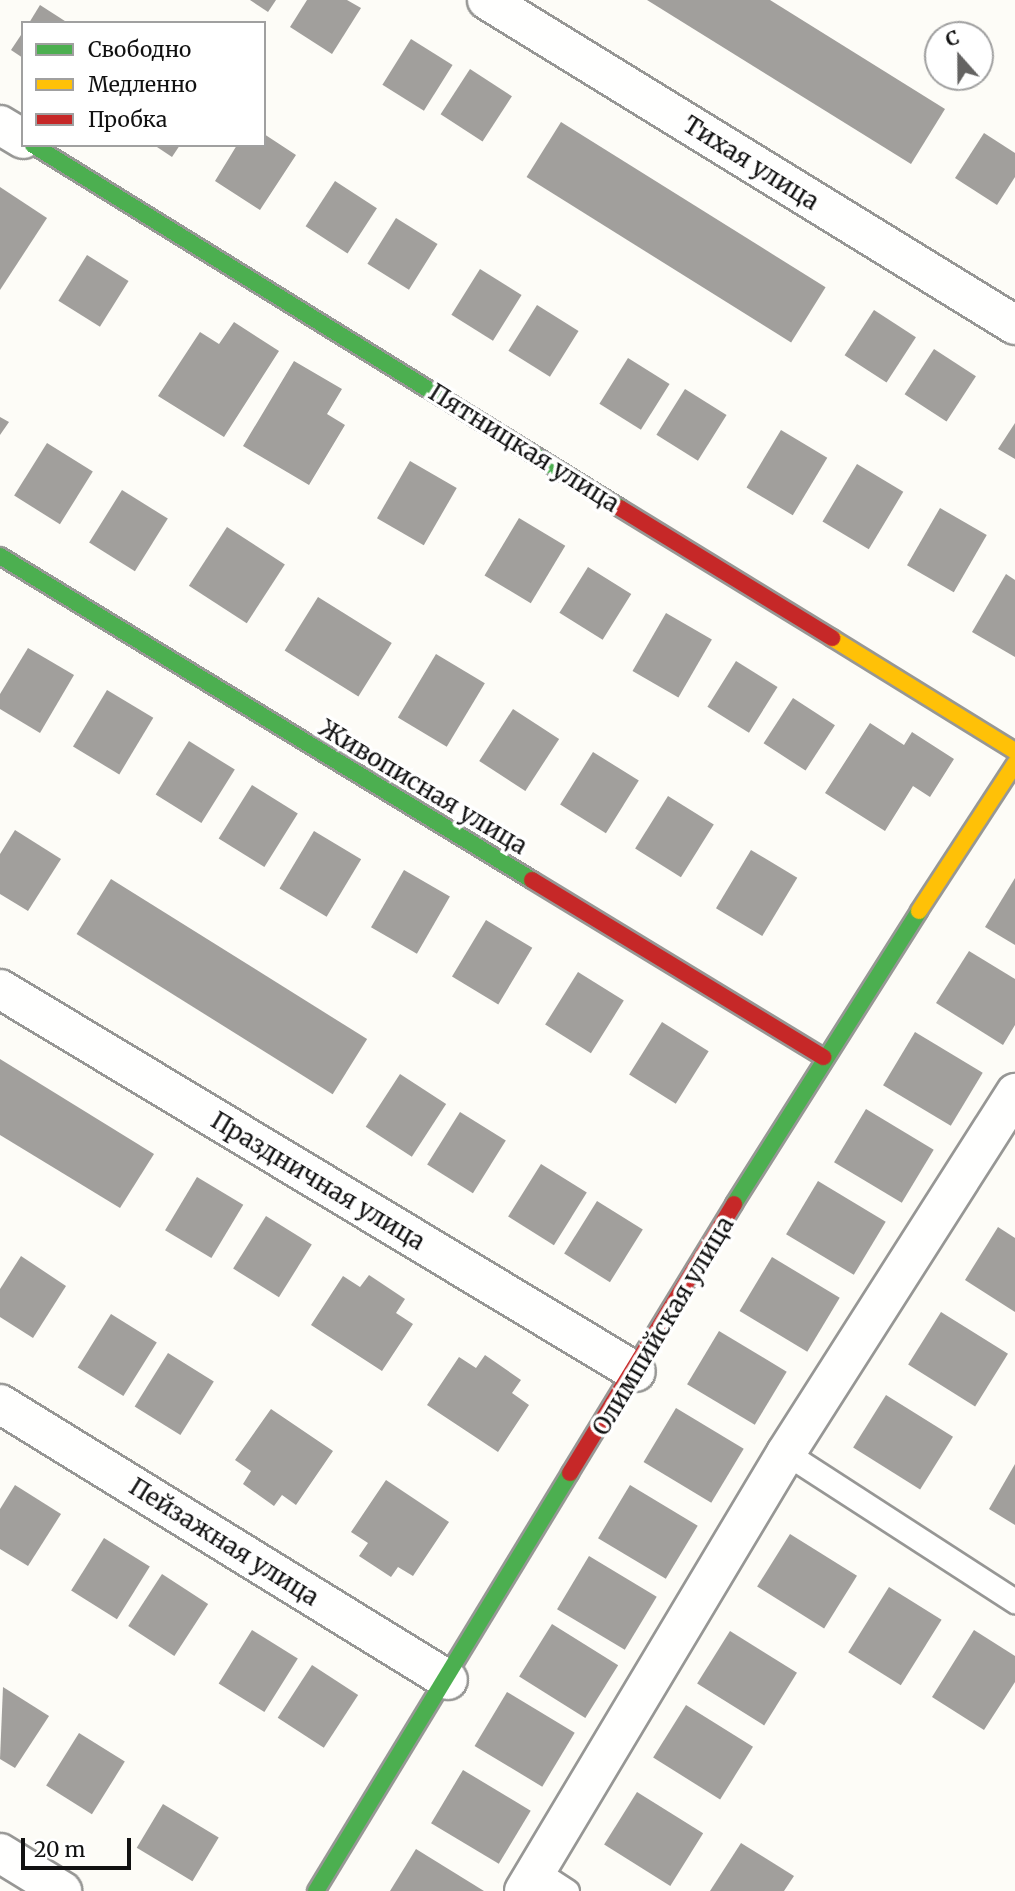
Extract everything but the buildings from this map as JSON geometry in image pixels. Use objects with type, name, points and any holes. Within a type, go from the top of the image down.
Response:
[{"type":"street","name":"Тихая улица","points":[[487,0],[1015,325]]},
{"type":"street","points":[[0,125],[21,138]]},
{"type":"street","name":"Пятницкая улица","points":[[36,147],[1015,751]]},
{"type":"street","name":"Живописная улица","points":[[0,556],[823,1057]]},
{"type":"street","name":"Олимпийская улица","points":[[316,1891],[636,1372],[823,1057],[1015,764]]},
{"type":"street","name":"Праздничная улица","points":[[0,989],[636,1372]]},
{"type":"street","points":[[542,1885],[786,1453],[1015,1093]]},
{"type":"street","name":"Пейзажная улица","points":[[0,1405],[448,1680]]},
{"type":"street","points":[[0,1853],[62,1891]]},
{"type":"lane","points":[[786,1453],[1015,1601]]},
{"type":"traffic: fast","points":[[36,147],[620,508]]},
{"type":"traffic: fast","points":[[0,556],[532,880]]},
{"type":"traffic: fast","points":[[734,1204],[919,911]]},
{"type":"traffic: fast","points":[[316,1891],[570,1473]]},
{"type":"traffic: slow","points":[[832,638],[1015,751]]},
{"type":"traffic: slow","points":[[919,911],[1015,764]]},
{"type":"traffic: jam","points":[[620,508],[832,638]]},
{"type":"traffic: jam","points":[[532,880],[823,1057]]},
{"type":"traffic: jam","points":[[570,1473],[734,1204]]}]
